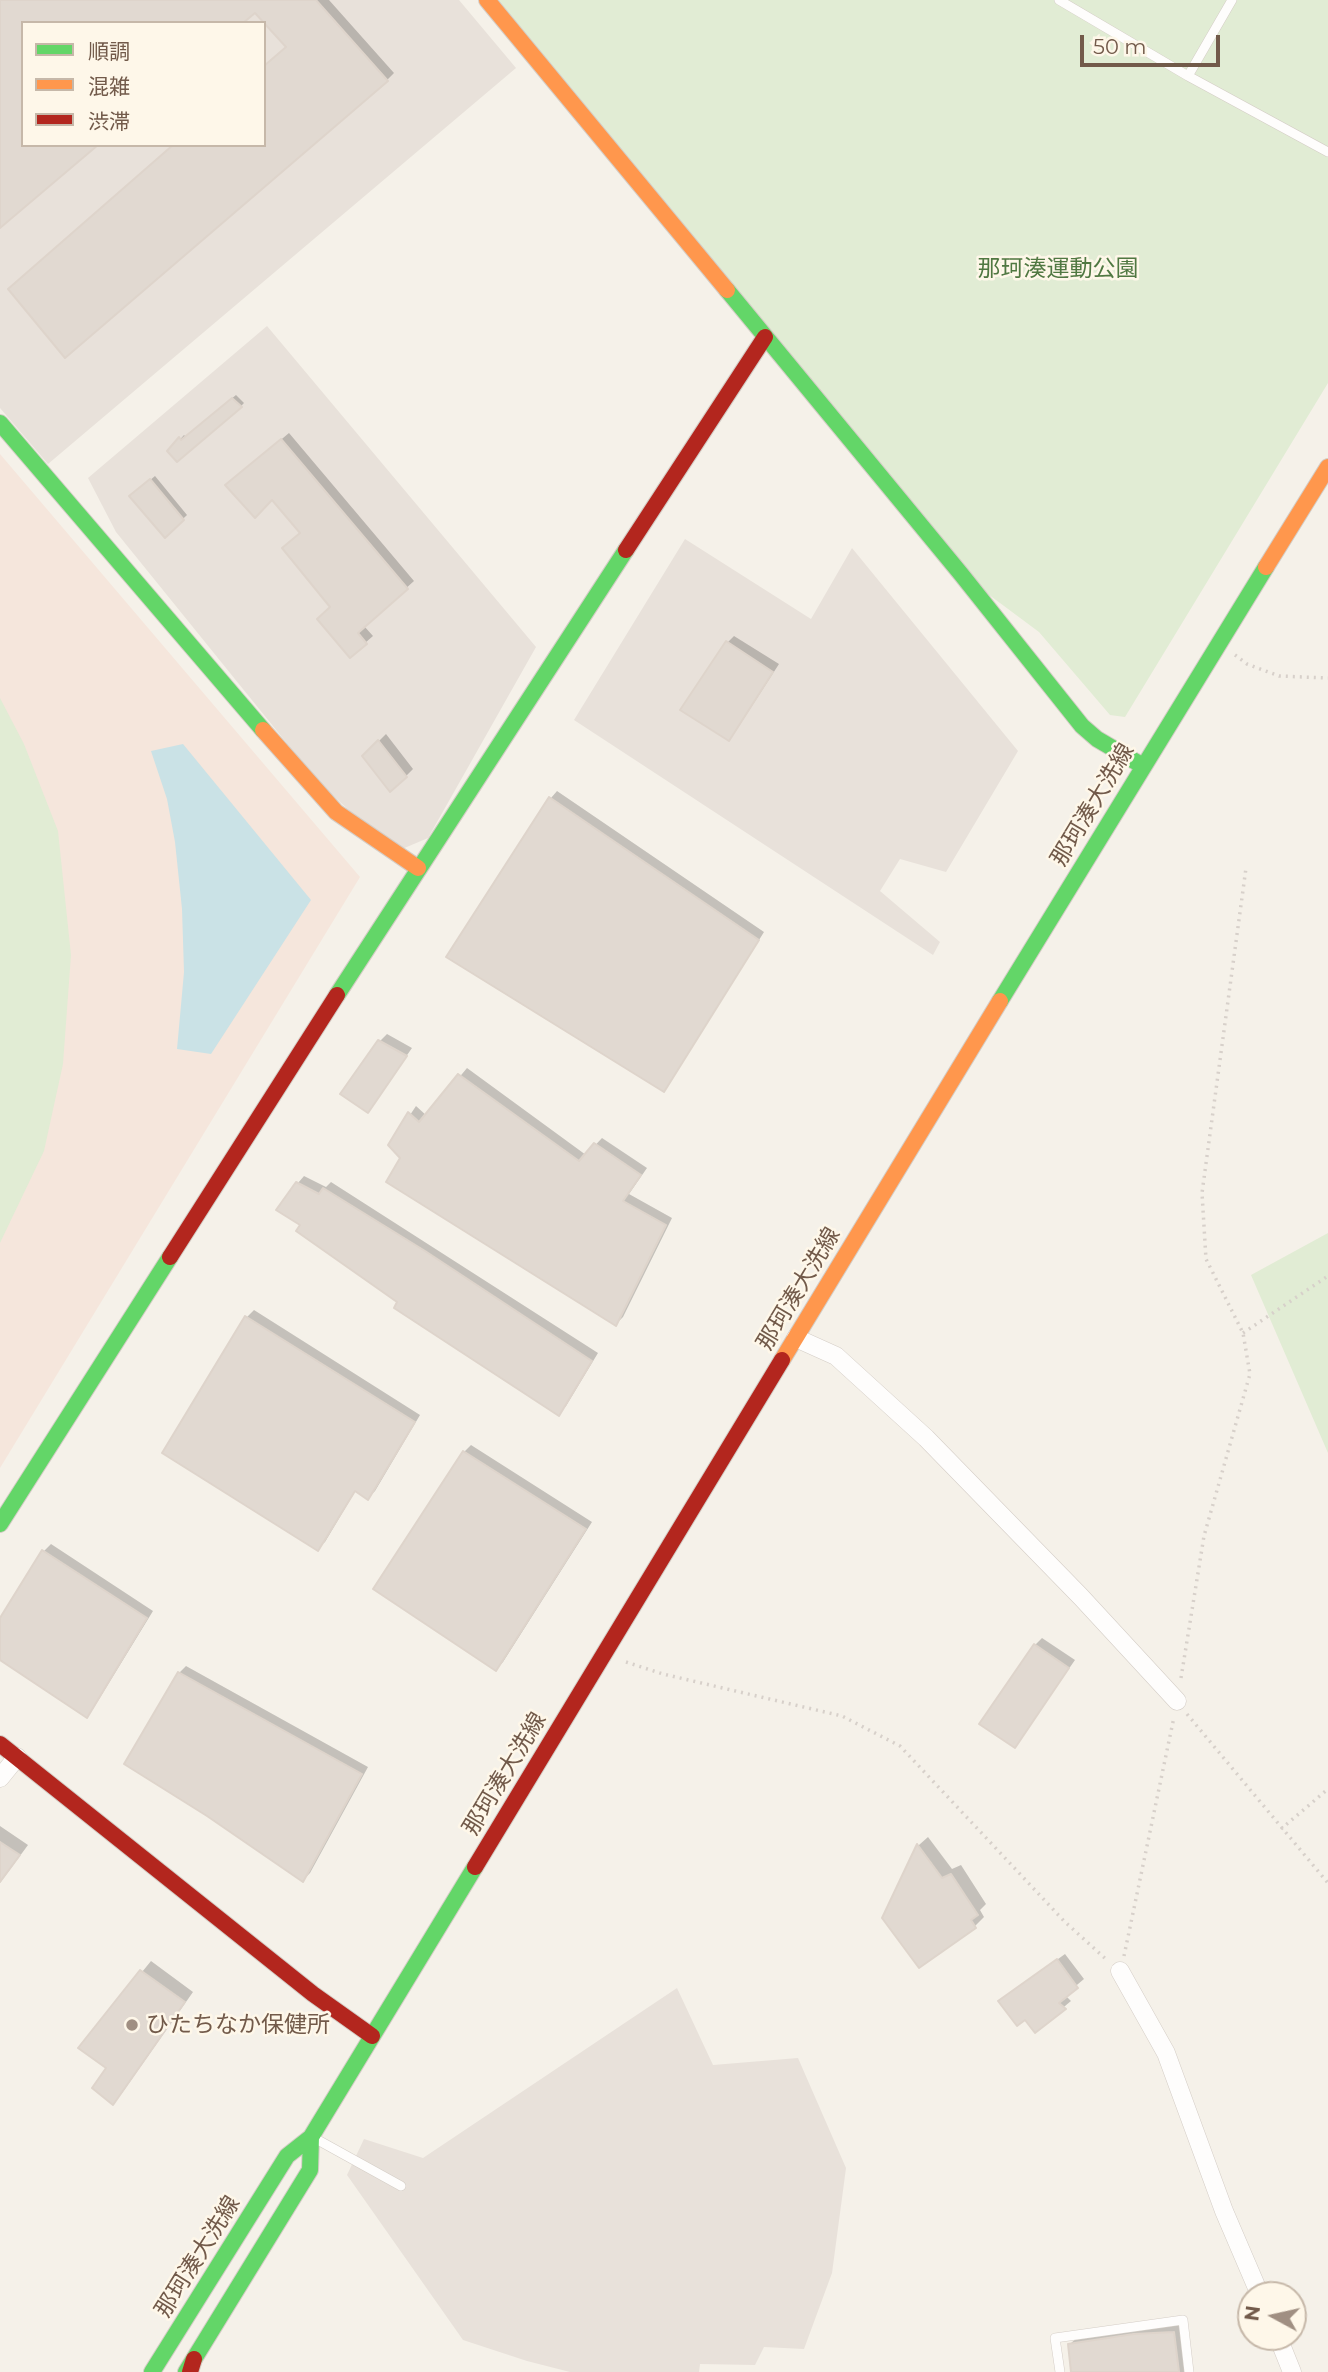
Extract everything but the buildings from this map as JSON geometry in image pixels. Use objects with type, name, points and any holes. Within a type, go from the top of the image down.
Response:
[{"type":"street","points":[[487,0],[961,574],[1082,726],[1097,739],[1143,766]]},
{"type":"street","points":[[0,1524],[418,868],[765,337]]},
{"type":"street","points":[[0,423],[316,792],[336,812],[418,868]]},
{"type":"street","name":"那珂湊大洗線","points":[[152,2372],[287,2156],[311,2137],[1143,766],[1328,467]]},
{"type":"street","points":[[796,1338],[836,1356],[926,1438],[1081,1597],[1177,1701]]},
{"type":"street","points":[[0,1744],[313,1994],[372,2036]]},
{"type":"street","points":[[0,1778],[17,1758]]},
{"type":"street","points":[[1120,1971],[1166,2053],[1224,2211],[1254,2281]]},
{"type":"street","name":"那珂湊大洗線","points":[[190,2368],[310,2170],[311,2137]]},
{"type":"street","points":[[1284,2351],[1292,2372]]},
{"type":"lane","points":[[1059,0],[1188,76],[1328,152]]},
{"type":"lane","points":[[1188,76],[1232,0]]},
{"type":"lane","points":[[311,2137],[401,2186]]},
{"type":"lane","points":[[1060,2372],[1055,2338],[1184,2320],[1189,2372]]},
{"type":"path","points":[[1220,642],[1247,664],[1279,677],[1328,678]]},
{"type":"path","points":[[1120,1971],[1177,1701],[1204,1536],[1250,1374],[1244,1334],[1206,1259],[1202,1193],[1246,868]]},
{"type":"path","points":[[1244,1334],[1328,1276]]},
{"type":"path","points":[[603,1655],[663,1675],[842,1716],[900,1746],[1065,1921],[1120,1971]]},
{"type":"path","points":[[1177,1701],[1328,1883]]},
{"type":"path","points":[[1281,1829],[1328,1789]]},
{"type":"shaded area","points":[[0,0],[459,0],[516,68],[48,464],[0,408]]},
{"type":"shaded area","points":[[267,326],[536,647],[428,838],[395,852],[319,783],[116,532],[88,478]]},
{"type":"shaded area","points":[[0,454],[360,877],[0,1468]]},
{"type":"shaded area","points":[[685,539],[811,619],[852,548],[1018,751],[946,872],[900,859],[880,891],[940,942],[933,955],[574,720]]},
{"type":"shaded area","points":[[677,1988],[713,2065],[798,2058],[846,2168],[832,2273],[804,2349],[764,2347],[755,2365],[700,2364],[699,2372],[570,2372],[463,2340],[347,2175],[364,2139],[423,2158]]},
{"type":"green space","name":"那珂湊運動公園","points":[[487,0],[1328,0],[1328,383],[1125,717],[1110,715],[1039,632],[961,574]]},
{"type":"green space","points":[[0,698],[24,744],[58,831],[71,955],[63,1064],[44,1151],[0,1243]]},
{"type":"green space","points":[[1328,1233],[1328,1453],[1251,1275]]},
{"type":"water","points":[[183,744],[311,900],[211,1054],[177,1049],[184,972],[182,909],[175,842],[167,799],[151,751]]},
{"type":"traffic: fast","points":[[727,290],[961,574],[1082,726],[1097,739],[1143,766]]},
{"type":"traffic: fast","points":[[0,423],[263,730]]},
{"type":"traffic: fast","points":[[337,995],[626,550]]},
{"type":"traffic: fast","points":[[1000,1001],[1266,567]]},
{"type":"traffic: fast","points":[[0,1524],[170,1257]]},
{"type":"traffic: fast","points":[[152,2372],[287,2156],[311,2137],[475,1867]]},
{"type":"traffic: fast","points":[[186,2372],[310,2170],[311,2137]]},
{"type":"traffic: slow","points":[[487,0],[727,290]]},
{"type":"traffic: slow","points":[[1266,567],[1328,467]]},
{"type":"traffic: slow","points":[[263,730],[336,812],[418,868]]},
{"type":"traffic: slow","points":[[782,1360],[1000,1001]]},
{"type":"traffic: jam","points":[[626,550],[765,337]]},
{"type":"traffic: jam","points":[[170,1257],[337,995]]},
{"type":"traffic: jam","points":[[475,1867],[782,1360]]},
{"type":"traffic: jam","points":[[0,1744],[313,1994],[372,2036]]},
{"type":"traffic: jam","points":[[190,2372],[194,2359]]},
{"type":"place","name":"ひたちなか保健所","points":[[132,2025]]}]
